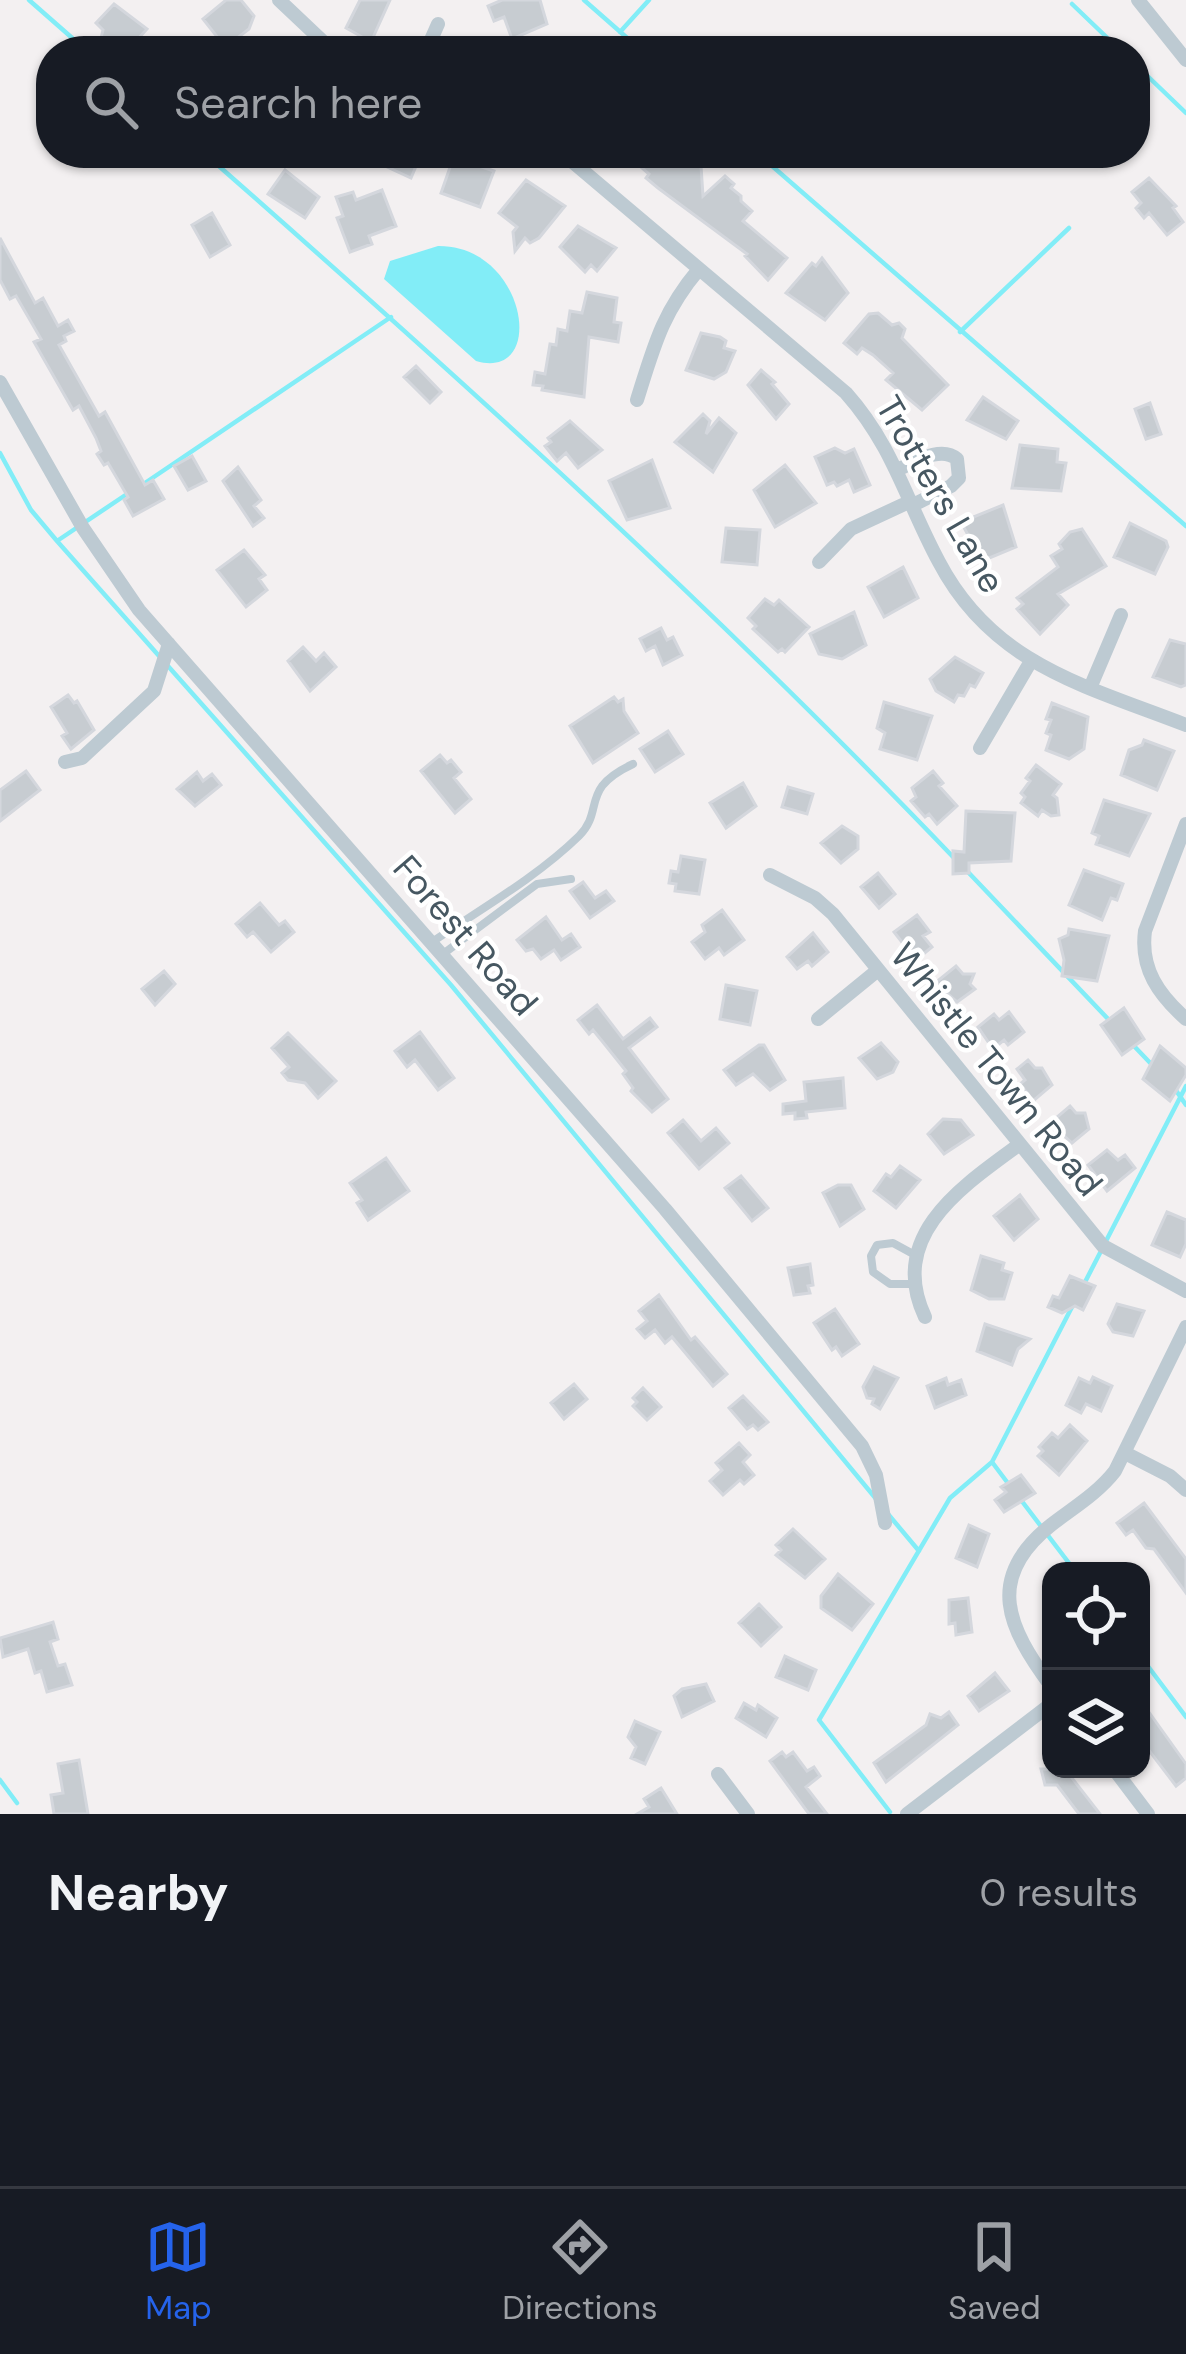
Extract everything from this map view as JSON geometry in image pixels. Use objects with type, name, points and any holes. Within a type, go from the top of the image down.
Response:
[{"type":"street","points":[[279,0],[317,36]]},
{"type":"street","points":[[1138,0],[1186,60]]},
{"type":"street","points":[[432,36],[438,23]]},
{"type":"street","name":"Trotters Lane","points":[[580,168],[846,393],[884,440],[938,562],[997,638],[1030,662],[1186,725]]},
{"type":"street","points":[[637,400],[664,318],[673,299],[699,269]]},
{"type":"street","name":"Forest Road","points":[[0,382],[98,552],[139,610],[665,1209],[862,1446],[876,1474],[885,1523]]},
{"type":"street","points":[[818,562],[851,529],[951,486],[959,478],[957,459],[951,453],[941,452],[897,470]]},
{"type":"street","points":[[1090,688],[1121,615]]},
{"type":"street","points":[[65,762],[82,758],[154,691],[169,644]]},
{"type":"street","points":[[980,748],[1030,662]]},
{"type":"street","points":[[1186,824],[1143,947],[1154,984],[1186,1018]]},
{"type":"street","name":"Whistle Town Road","points":[[770,875],[815,898],[1103,1246],[1186,1291]]},
{"type":"street","points":[[818,1019],[878,970]]},
{"type":"street","points":[[925,1317],[912,1264],[937,1215],[1020,1144]]},
{"type":"street","points":[[1042,1674],[1011,1623],[1012,1575],[1030,1544],[1105,1484],[1125,1454],[1186,1327]]},
{"type":"street","points":[[1125,1454],[1170,1476],[1186,1490]]},
{"type":"street","points":[[907,1814],[1042,1711]]},
{"type":"street","points":[[718,1774],[748,1814]]},
{"type":"street","points":[[1121,1778],[1148,1814]]},
{"type":"lane","points":[[438,948],[584,832],[602,785],[633,764]]},
{"type":"lane","points":[[438,948],[537,884],[571,878]]},
{"type":"lane","points":[[914,1284],[890,1284],[873,1272],[871,1256],[877,1245],[893,1244],[915,1256]]},
{"type":"water","points":[[438,246],[468,252],[492,266],[508,287],[519,334],[513,352],[499,362],[476,361],[384,279],[390,261]]},
{"type":"building","points":[[226,0],[241,0],[254,16],[240,36],[216,36],[203,19]]},
{"type":"building","points":[[360,0],[390,0],[374,36],[360,36],[346,28]]},
{"type":"building","points":[[502,0],[540,0],[547,24],[511,36],[504,17],[494,21],[488,6]]},
{"type":"building","points":[[114,4],[147,29],[141,36],[102,36],[103,30],[96,23]]},
{"type":"building","points":[[389,168],[415,168],[411,178]]},
{"type":"building","points":[[450,168],[494,171],[480,207],[441,193]]},
{"type":"building","points":[[642,168],[701,168],[703,196],[725,176],[752,211],[743,221],[787,258],[768,280],[747,254],[658,188],[646,178],[649,174]]},
{"type":"building","points":[[285,170],[319,197],[305,218],[268,194]]},
{"type":"building","points":[[1149,178],[1176,206],[1183,222],[1167,235],[1149,213],[1144,218],[1136,208],[1141,203],[1132,192]]},
{"type":"building","points":[[526,180],[565,206],[539,238],[530,243],[525,238],[515,251],[517,227],[499,213]]},
{"type":"building","points":[[382,190],[396,226],[369,236],[372,244],[350,252],[337,218],[343,216],[336,197],[353,192],[356,200]]},
{"type":"building","points":[[212,213],[230,245],[210,257],[192,225]]},
{"type":"building","points":[[578,226],[616,248],[597,271],[591,265],[585,272],[560,247]]},
{"type":"building","points":[[0,238],[35,303],[43,298],[58,326],[68,320],[74,331],[59,345],[99,416],[105,412],[145,485],[153,480],[164,499],[133,516],[124,500],[128,497],[108,463],[104,465],[97,454],[101,451],[79,406],[73,410],[34,342],[41,339],[16,296],[10,299],[0,280]]},
{"type":"building","points":[[822,258],[848,293],[825,320],[786,293]]},
{"type":"building","points":[[587,292],[617,298],[618,342],[589,337],[584,397],[542,390],[543,386],[533,385],[535,372],[545,374],[550,344],[556,345],[558,329],[567,331],[570,311],[582,313]]},
{"type":"building","points":[[878,313],[905,329],[902,338],[948,385],[922,410],[886,380],[893,373],[873,355],[862,348],[857,354],[844,343],[869,314]]},
{"type":"building","points":[[701,333],[720,337],[726,341],[724,348],[735,351],[726,372],[714,379],[686,370]]},
{"type":"building","points":[[416,366],[441,392],[430,403],[404,377]]},
{"type":"building","points":[[761,370],[789,404],[776,419],[748,385]]},
{"type":"building","points":[[983,397],[1018,421],[1006,439],[967,420]]},
{"type":"building","points":[[1150,403],[1161,434],[1146,439],[1135,409]]},
{"type":"building","points":[[703,414],[710,421],[706,434],[719,418],[736,433],[713,472],[675,442]]},
{"type":"building","points":[[570,421],[602,450],[578,468],[566,453],[557,461],[545,446]]},
{"type":"building","points":[[1020,445],[1058,449],[1057,462],[1066,463],[1061,491],[1012,488]]},
{"type":"building","points":[[835,448],[845,453],[854,449],[870,485],[854,492],[849,480],[827,485],[815,457]]},
{"type":"building","points":[[192,456],[206,481],[188,490],[174,466]]},
{"type":"building","points":[[652,460],[670,508],[627,520],[609,481]]},
{"type":"building","points":[[785,465],[816,503],[775,527],[754,490]]},
{"type":"building","points":[[238,467],[261,500],[254,506],[264,518],[253,526],[223,481]]},
{"type":"building","points":[[1003,505],[1016,547],[982,561],[961,522]]},
{"type":"building","points":[[1130,523],[1166,541],[1168,547],[1155,574],[1114,557]]},
{"type":"building","points":[[726,528],[760,530],[757,565],[722,562]]},
{"type":"building","points":[[1082,529],[1106,566],[1058,594],[1068,605],[1040,634],[1017,609],[1023,604],[1017,598],[1058,567],[1051,556],[1062,549],[1059,544],[1070,532]]},
{"type":"building","points":[[244,550],[265,575],[259,579],[267,590],[246,607],[217,570]]},
{"type":"building","points":[[903,567],[918,598],[884,617],[868,587]]},
{"type":"building","points":[[765,599],[774,605],[779,600],[809,627],[785,652],[778,652],[748,618]]},
{"type":"building","points":[[854,612],[866,645],[842,659],[819,654],[810,634]]},
{"type":"building","points":[[661,628],[667,640],[673,637],[682,655],[663,665],[655,646],[646,651],[640,639]]},
{"type":"building","points":[[1170,640],[1186,644],[1186,685],[1181,687],[1153,677]]},
{"type":"building","points":[[303,647],[316,661],[324,653],[336,667],[310,691],[288,661]]},
{"type":"building","points":[[955,657],[983,673],[975,687],[970,685],[954,702],[936,691],[930,679]]},
{"type":"building","points":[[68,695],[77,701],[94,730],[71,749],[51,707]]},
{"type":"building","points":[[614,697],[618,702],[623,699],[624,711],[638,733],[593,763],[570,726]]},
{"type":"building","points":[[884,702],[932,716],[917,760],[880,749],[885,733],[877,728]]},
{"type":"building","points":[[1052,703],[1088,717],[1084,749],[1069,759],[1046,750],[1051,720],[1046,719]]},
{"type":"building","points":[[668,731],[683,754],[655,772],[640,749]]},
{"type":"building","points":[[1144,740],[1174,751],[1157,790],[1121,775],[1129,750]]},
{"type":"building","points":[[440,755],[461,772],[454,778],[471,799],[455,813],[421,771]]},
{"type":"building","points":[[1036,765],[1061,784],[1053,795],[1059,815],[1042,810],[1038,816],[1021,803],[1025,797],[1021,793],[1030,781],[1026,778]]},
{"type":"building","points":[[26,771],[40,790],[0,821],[0,790]]},
{"type":"building","points":[[933,771],[957,806],[937,824],[911,801],[916,797],[912,788]]},
{"type":"building","points":[[197,772],[203,781],[212,774],[221,785],[195,806],[177,789]]},
{"type":"building","points":[[743,783],[756,806],[726,828],[710,803]]},
{"type":"building","points":[[788,787],[813,794],[807,814],[782,807]]},
{"type":"building","points":[[1104,800],[1150,814],[1129,856],[1096,844],[1099,836],[1092,833]]},
{"type":"building","points":[[966,811],[1015,813],[1011,861],[969,863],[969,873],[953,874],[953,851],[964,852]]},
{"type":"building","points":[[842,826],[858,836],[858,849],[841,863],[821,843]]},
{"type":"building","points":[[681,856],[705,860],[699,894],[675,891],[676,884],[669,883],[671,871],[678,872]]},
{"type":"building","points":[[1084,870],[1123,884],[1102,920],[1069,905]]},
{"type":"building","points":[[878,873],[895,894],[879,908],[861,887]]},
{"type":"building","points":[[583,882],[595,898],[606,891],[614,901],[590,918],[570,891]]},
{"type":"building","points":[[260,903],[279,925],[285,921],[294,932],[271,952],[253,932],[247,937],[236,924]]},
{"type":"building","points":[[722,910],[744,940],[724,955],[719,948],[705,959],[692,942],[705,932],[702,925]]},
{"type":"building","points":[[917,915],[930,932],[923,936],[932,947],[916,960],[894,932]]},
{"type":"building","points":[[546,917],[562,940],[571,934],[580,947],[561,960],[554,950],[541,959],[517,940]]},
{"type":"building","points":[[1069,929],[1109,936],[1097,981],[1062,976],[1059,939]]},
{"type":"building","points":[[813,933],[828,952],[812,966],[808,961],[797,969],[787,957]]},
{"type":"building","points":[[956,966],[963,974],[974,974],[970,984],[975,989],[957,1002],[935,983]]},
{"type":"building","points":[[164,971],[175,984],[155,1005],[142,989]]},
{"type":"building","points":[[726,985],[757,991],[750,1025],[720,1019]]},
{"type":"building","points":[[597,1005],[623,1039],[650,1018],[657,1027],[629,1048],[668,1099],[652,1112],[631,1091],[623,1074],[626,1071],[602,1041],[578,1020]]},
{"type":"building","points":[[1124,1008],[1144,1039],[1122,1055],[1101,1025]]},
{"type":"building","points":[[1009,1012],[1024,1032],[1008,1045],[1004,1040],[993,1049],[978,1027],[994,1014],[999,1020]]},
{"type":"building","points":[[420,1032],[454,1078],[438,1090],[415,1060],[407,1067],[395,1051]]},
{"type":"building","points":[[288,1033],[336,1081],[318,1098],[305,1083],[288,1080],[282,1073],[289,1067],[272,1048]]},
{"type":"building","points":[[881,1043],[898,1062],[893,1072],[877,1079],[859,1058]]},
{"type":"building","points":[[764,1045],[785,1080],[770,1090],[753,1074],[736,1085],[724,1070]]},
{"type":"building","points":[[1160,1046],[1186,1068],[1170,1101],[1143,1079]]},
{"type":"building","points":[[1028,1060],[1042,1068],[1052,1085],[1033,1101],[1020,1084],[1025,1080],[1017,1069]]},
{"type":"building","points":[[843,1078],[845,1108],[806,1112],[807,1118],[783,1114],[783,1104],[806,1101],[804,1082]]},
{"type":"building","points":[[1070,1106],[1076,1113],[1085,1113],[1089,1129],[1072,1143],[1050,1123]]},
{"type":"building","points":[[943,1119],[961,1120],[973,1135],[944,1154],[928,1134]]},
{"type":"building","points":[[683,1120],[701,1141],[716,1128],[729,1143],[699,1169],[668,1133]]},
{"type":"building","points":[[1107,1150],[1118,1160],[1125,1155],[1135,1168],[1107,1191],[1088,1165]]},
{"type":"building","points":[[386,1158],[409,1191],[368,1220],[350,1183]]},
{"type":"building","points":[[900,1166],[920,1180],[896,1208],[874,1191],[886,1174],[891,1177]]},
{"type":"building","points":[[741,1176],[768,1208],[752,1221],[725,1188]]},
{"type":"building","points":[[851,1185],[864,1209],[840,1226],[823,1193]]},
{"type":"building","points":[[1020,1195],[1038,1219],[1014,1240],[994,1216]]},
{"type":"building","points":[[1167,1212],[1186,1220],[1186,1244],[1180,1257],[1152,1245]]},
{"type":"building","points":[[981,1256],[1004,1263],[1002,1270],[1012,1273],[1004,1299],[989,1299],[971,1290]]},
{"type":"building","points":[[810,1264],[810,1293],[794,1295],[788,1268]]},
{"type":"building","points":[[1070,1276],[1095,1286],[1083,1310],[1075,1306],[1062,1313],[1048,1307],[1053,1296],[1059,1298]]},
{"type":"building","points":[[659,1295],[691,1340],[695,1337],[727,1374],[713,1386],[672,1337],[665,1343],[655,1330],[645,1338],[637,1329],[647,1321],[639,1311]]},
{"type":"building","points":[[1117,1304],[1144,1311],[1133,1336],[1113,1332],[1108,1324]]},
{"type":"building","points":[[835,1309],[859,1344],[842,1356],[836,1347],[832,1350],[814,1323]]},
{"type":"building","points":[[985,1324],[1030,1339],[1018,1349],[1012,1365],[977,1351]]},
{"type":"building","points":[[874,1367],[898,1378],[880,1409],[863,1387]]},
{"type":"building","points":[[1093,1377],[1112,1386],[1101,1411],[1086,1404],[1081,1413],[1066,1405],[1079,1378],[1090,1383]]},
{"type":"building","points":[[946,1378],[948,1385],[961,1380],[966,1395],[935,1408],[927,1386]]},
{"type":"building","points":[[574,1384],[587,1399],[564,1419],[551,1403]]},
{"type":"building","points":[[643,1388],[661,1407],[647,1420],[633,1406],[637,1402],[633,1398]]},
{"type":"building","points":[[743,1396],[768,1422],[758,1430],[753,1425],[747,1429],[729,1408]]},
{"type":"building","points":[[1070,1425],[1087,1441],[1059,1475],[1038,1456],[1043,1451],[1039,1447],[1052,1433],[1058,1438]]},
{"type":"building","points":[[739,1443],[750,1455],[743,1462],[754,1475],[723,1495],[710,1481],[722,1470],[716,1463]]},
{"type":"building","points":[[1021,1475],[1035,1493],[1004,1512],[995,1500],[1006,1492],[1001,1487]]},
{"type":"building","points":[[1144,1503],[1186,1559],[1186,1593],[1154,1549],[1146,1548],[1133,1530],[1126,1535],[1117,1523]]},
{"type":"building","points":[[969,1525],[989,1534],[977,1567],[956,1558]]},
{"type":"building","points":[[793,1529],[825,1559],[805,1578],[776,1555],[781,1550],[776,1545]]},
{"type":"building","points":[[838,1574],[873,1604],[852,1630],[821,1608],[821,1596]]},
{"type":"building","points":[[968,1598],[972,1632],[956,1635],[955,1623],[949,1624],[949,1600]]},
{"type":"building","points":[[759,1604],[781,1627],[761,1646],[739,1623]]},
{"type":"building","points":[[53,1622],[58,1639],[50,1642],[58,1666],[65,1664],[72,1685],[47,1692],[28,1649],[3,1657],[0,1638]]},
{"type":"building","points":[[785,1656],[816,1670],[808,1690],[776,1677]]},
{"type":"building","points":[[995,1673],[1009,1691],[979,1711],[968,1696]]},
{"type":"building","points":[[706,1684],[714,1701],[682,1717],[674,1696],[682,1689]]},
{"type":"building","points":[[744,1703],[756,1710],[758,1705],[777,1718],[766,1737],[736,1718]]},
{"type":"building","points":[[949,1712],[958,1725],[886,1782],[874,1763],[926,1725],[930,1714],[941,1718]]},
{"type":"building","points":[[1150,1714],[1186,1764],[1186,1778],[1176,1786],[1150,1752]]},
{"type":"building","points":[[635,1721],[660,1732],[645,1764],[631,1758],[636,1747],[628,1737]]},
{"type":"building","points":[[782,1752],[786,1757],[793,1752],[807,1771],[814,1767],[820,1776],[806,1787],[827,1814],[809,1814],[770,1761]]},
{"type":"building","points":[[79,1760],[88,1814],[54,1814],[51,1795],[63,1793],[58,1764]]},
{"type":"building","points":[[1043,1778],[1072,1778],[1100,1814],[1079,1814],[1057,1785],[1045,1785]]},
{"type":"building","points":[[661,1788],[677,1814],[637,1814],[649,1807],[644,1799]]},
{"type":"waterway","points":[[29,0],[70,36]]},
{"type":"waterway","points":[[584,0],[625,36]]},
{"type":"waterway","points":[[620,32],[649,0]]},
{"type":"waterway","points":[[1072,4],[1105,36]]},
{"type":"waterway","points":[[1150,78],[1186,113]]},
{"type":"waterway","points":[[221,168],[588,498],[956,860]]},
{"type":"waterway","points":[[774,168],[1186,526]]},
{"type":"waterway","points":[[960,332],[1069,228]]},
{"type":"waterway","points":[[142,485],[391,317]]},
{"type":"waterway","points":[[0,453],[31,510],[451,985],[877,1500]]},
{"type":"waterway","points":[[57,541],[127,494]]},
{"type":"waterway","points":[[968,872],[1109,1020]]},
{"type":"waterway","points":[[1134,1046],[1155,1068]]},
{"type":"waterway","points":[[1106,1241],[1186,1086]]},
{"type":"waterway","points":[[1175,1089],[1186,1105]]},
{"type":"waterway","points":[[1084,1284],[1101,1251]]},
{"type":"waterway","points":[[890,1812],[819,1720],[950,1498],[992,1462],[1073,1305]]},
{"type":"waterway","points":[[992,1462],[1010,1486]]},
{"type":"waterway","points":[[1021,1500],[1068,1562]]},
{"type":"waterway","points":[[888,1514],[919,1551]]},
{"type":"waterway","points":[[1150,1669],[1186,1717]]},
{"type":"waterway","points":[[0,1780],[17,1803]]}]
